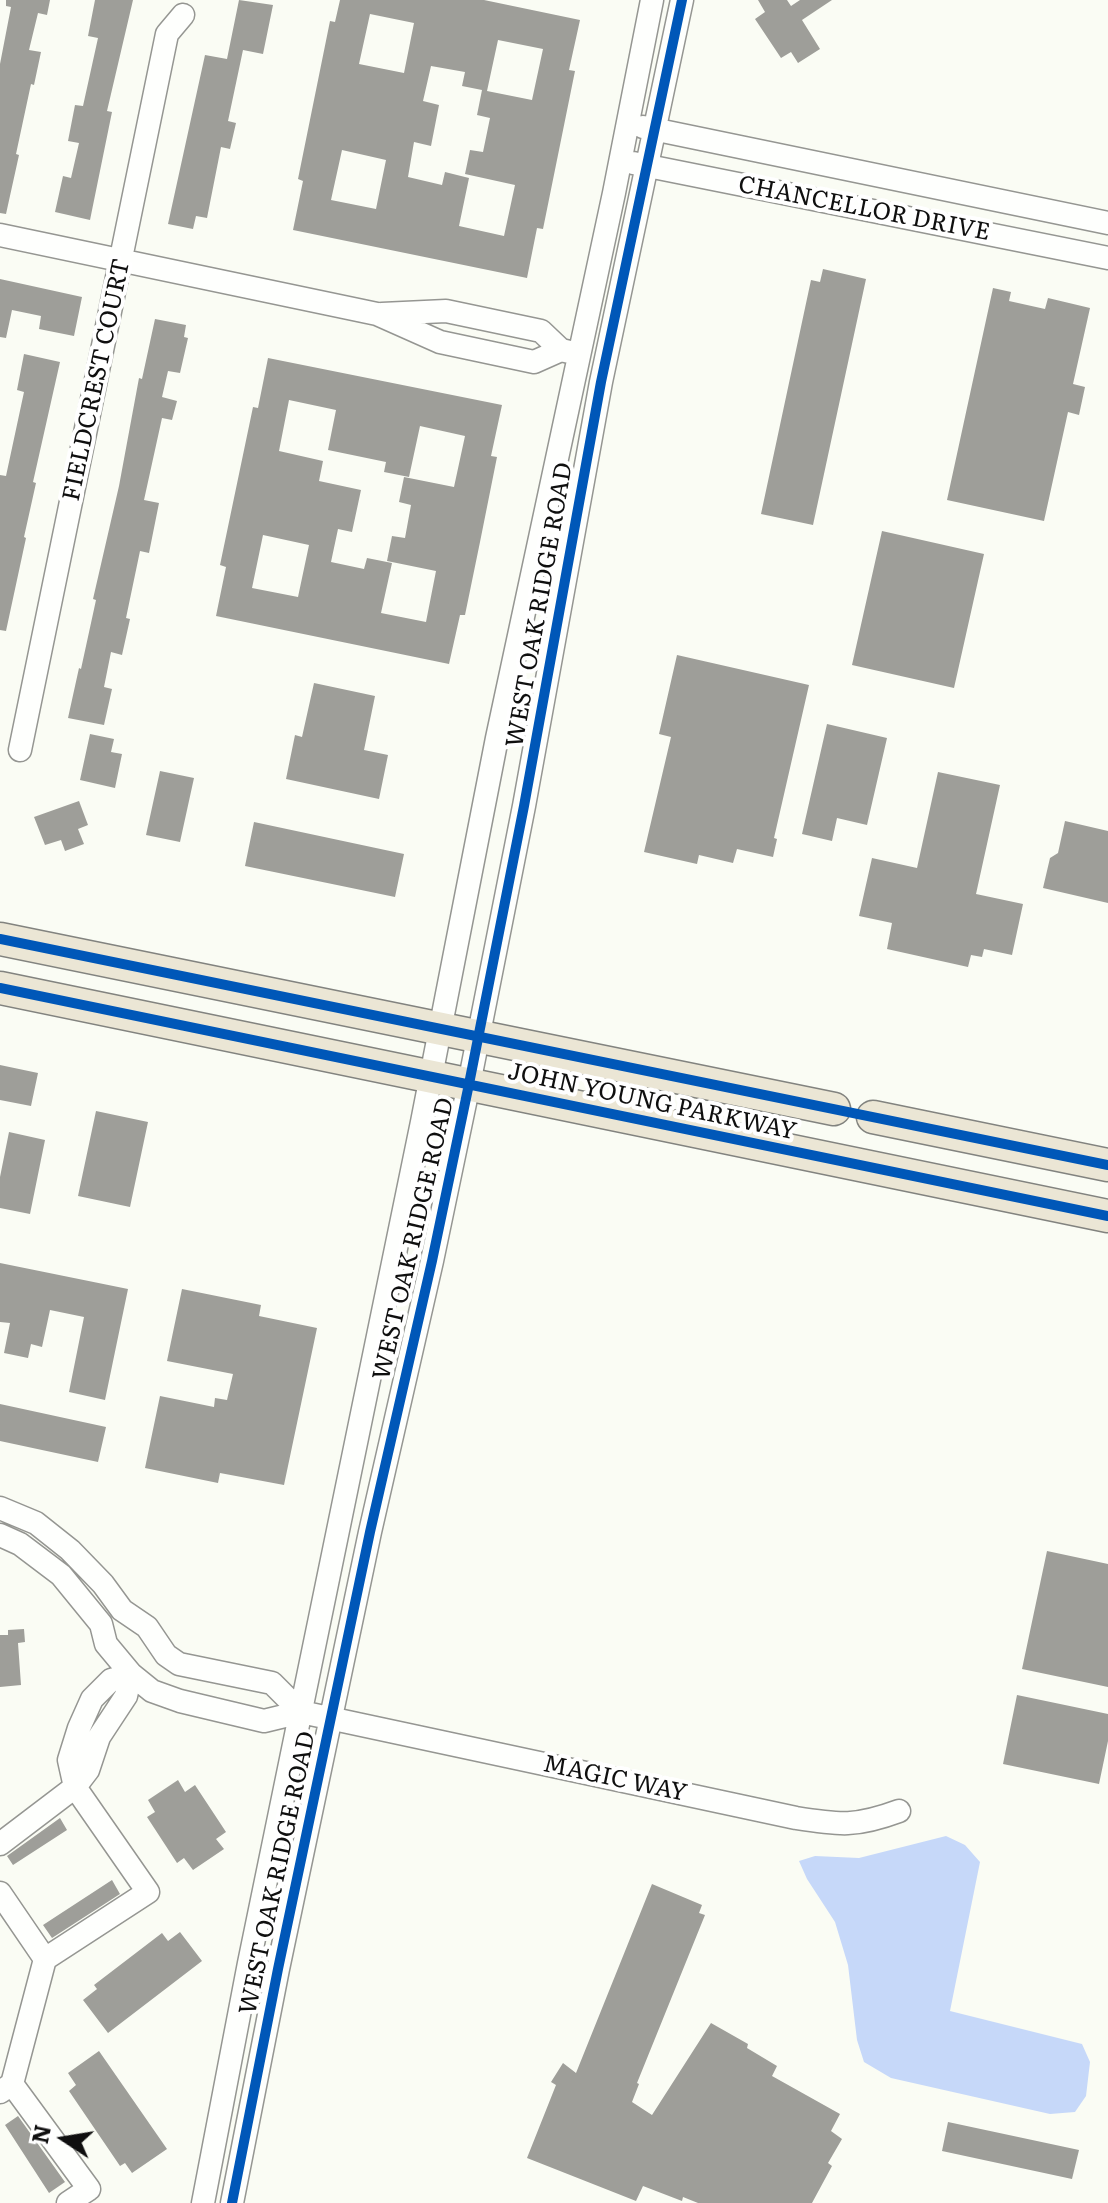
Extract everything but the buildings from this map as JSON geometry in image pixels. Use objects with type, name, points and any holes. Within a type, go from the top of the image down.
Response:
[{"type":"highway","name":"JOHN YOUNG PARKWAY","points":[[0,939],[834,1109]]},
{"type":"highway","name":"JOHN YOUNG PARKWAY","points":[[0,988],[1108,1216]]},
{"type":"highway","points":[[873,1117],[1108,1165]]},
{"type":"street","name":"WEST OAK RIDGE ROAD","points":[[203,2203],[431,1076],[570,352],[620,161],[652,0]]},
{"type":"street","name":"WEST OAK RIDGE ROAD","points":[[232,2203],[384,1464],[432,1261],[479,1037],[601,382],[682,0]]},
{"type":"street","name":"FIELDCREST COURT","points":[[20,750],[167,34],[183,15]]},
{"type":"street","name":"CHANCELLOR DRIVE","points":[[628,124],[1108,223]]},
{"type":"street","name":"CHANCELLOR DRIVE","points":[[620,161],[1108,258]]},
{"type":"street","points":[[0,235],[377,314],[440,342],[534,362],[570,352]]},
{"type":"street","points":[[377,314],[446,311],[541,331],[570,352],[583,378],[581,407],[553,545],[552,563],[564,586]]},
{"type":"street","points":[[0,1508],[36,1523],[70,1550],[103,1584],[122,1610],[147,1627],[166,1655],[179,1664],[272,1683],[301,1712]]},
{"type":"street","points":[[0,1535],[20,1544],[61,1575],[101,1624],[106,1644],[131,1674],[152,1691],[180,1701],[264,1721],[301,1712]]},
{"type":"street","points":[[0,1844],[75,1787],[88,1770],[99,1737],[126,1696],[131,1674]]},
{"type":"street","name":"MAGIC WAY","points":[[301,1712],[839,1825],[872,1821],[899,1811]]},
{"type":"street","points":[[68,2203],[89,2189],[6,2088],[45,1959],[148,1892],[75,1787]]},
{"type":"street","points":[[0,1893],[45,1959]]},
{"type":"street","points":[[218,2203],[243,2086],[237,2025]]},
{"type":"water","points":[[946,1836],[965,1845],[980,1862],[950,2011],[1082,2044],[1090,2062],[1086,2096],[1075,2112],[1050,2114],[891,2078],[864,2062],[857,2040],[848,1965],[835,1922],[799,1861],[815,1856],[859,1858]]},
{"type":"cycle path","points":[[232,2203],[370,1532],[469,1084],[524,806],[601,382],[682,0]]},
{"type":"cycle path","points":[[0,939],[1108,1165]]},
{"type":"cycle path","points":[[0,988],[1108,1216]]}]
